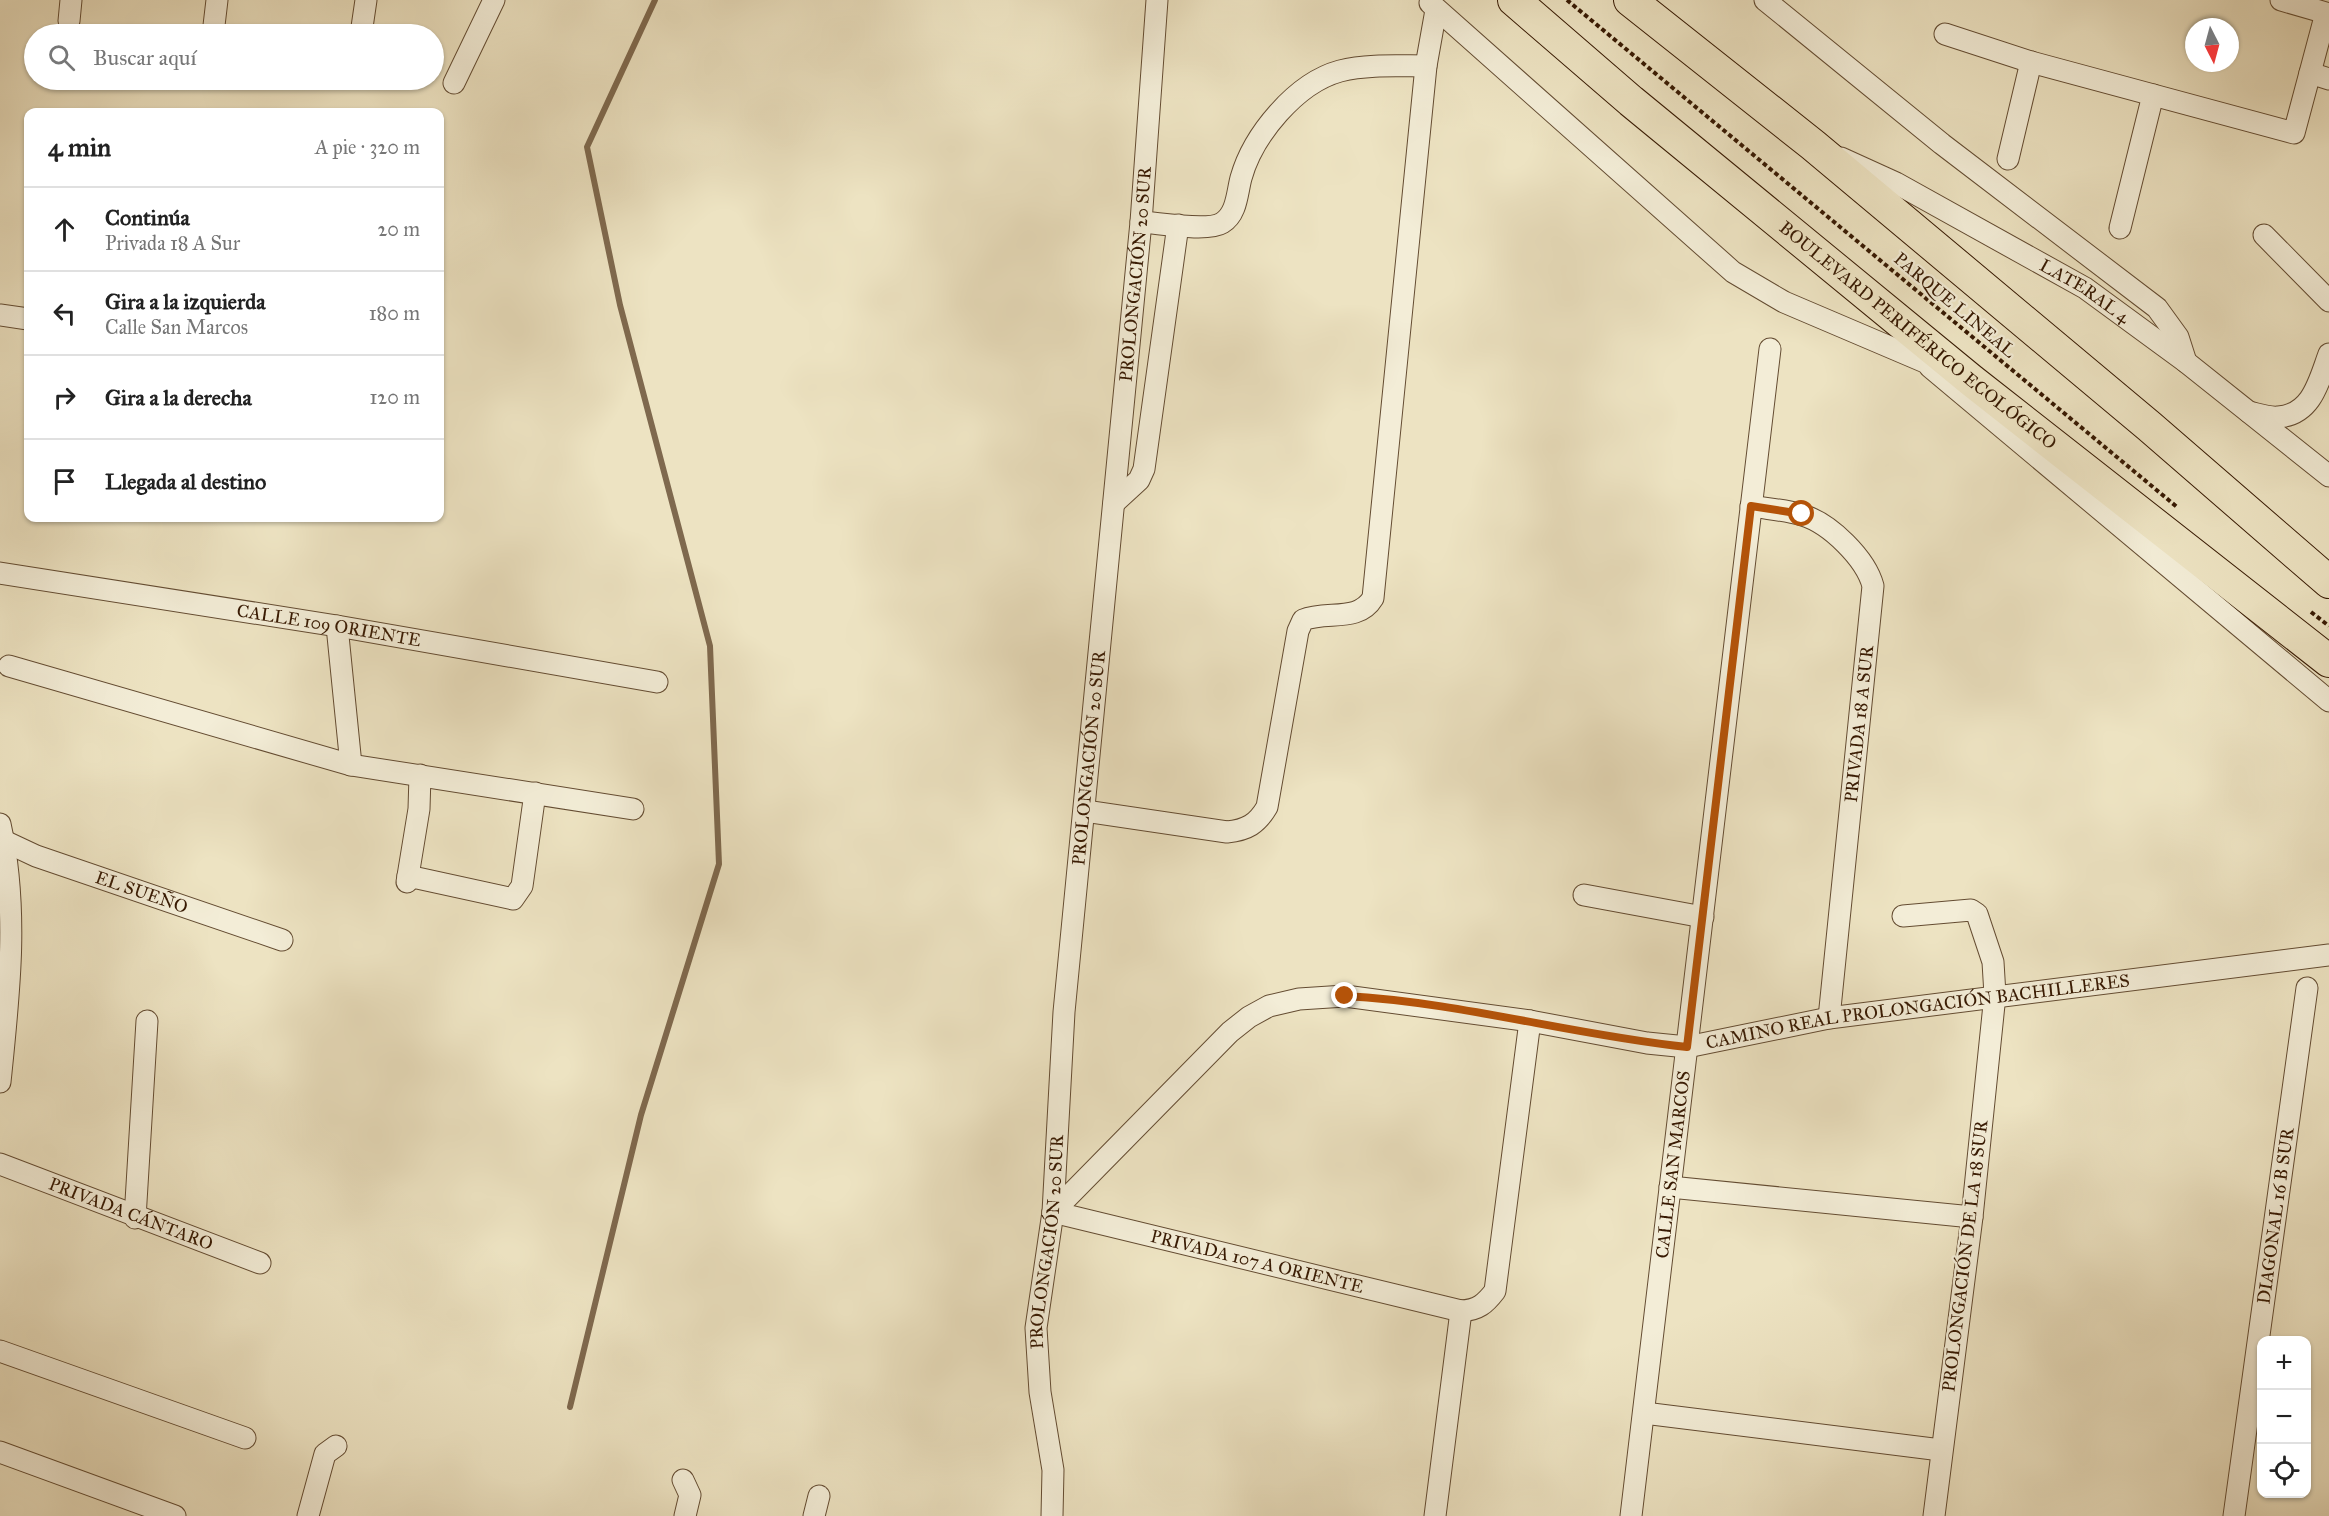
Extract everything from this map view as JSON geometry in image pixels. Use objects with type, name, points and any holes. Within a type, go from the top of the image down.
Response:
[{"type":"highway","name":"BOULEVARD PERIFÉRICO ECOLÓGICO","points":[[1514,0],[1631,101],[1972,381],[2329,661]]},
{"type":"highway","points":[[1630,0],[1813,145],[2140,418],[2329,582]]},
{"type":"street","points":[[214,24],[217,0]]},
{"type":"street","points":[[362,24],[366,0]]},
{"type":"street","points":[[454,83],[494,0]]},
{"type":"street","name":"PROLONGACIÓN 20 SUR","points":[[1052,1516],[1053,1470],[1040,1392],[1036,1328],[1053,1212],[1064,1012],[1140,222],[1157,0]]},
{"type":"street","points":[[1765,0],[1786,8],[1942,144],[2157,308],[2178,337],[2186,362]]},
{"type":"street","points":[[1945,34],[2031,62],[2294,134],[2320,76],[2326,13],[2281,0]]},
{"type":"street","points":[[1432,5],[1733,272],[1784,302],[1972,381]]},
{"type":"street","points":[[1085,811],[1227,832],[1243,830],[1253,825],[1267,807],[1298,631],[1303,620],[1315,615],[1359,613],[1367,608],[1373,598],[1432,5]]},
{"type":"street","points":[[2008,159],[2031,62]]},
{"type":"street","points":[[1140,222],[1178,225],[1216,225],[1224,222],[1232,212],[1249,152],[1260,134],[1276,116],[1320,79],[1340,71],[1383,66],[1426,66]]},
{"type":"street","points":[[2120,228],[2153,95]]},
{"type":"street","name":"LATERAL 4","points":[[1813,145],[1896,183],[2085,288],[2186,362],[2329,476]]},
{"type":"street","points":[[1114,503],[1138,480],[1144,469],[1178,225]]},
{"type":"street","points":[[2264,235],[2329,301]]},
{"type":"street","points":[[0,315],[24,318]]},
{"type":"street","name":"CALLE SAN MARCOS","points":[[1631,1516],[1770,349]]},
{"type":"street","points":[[2246,412],[2278,417],[2320,400],[2329,354]]},
{"type":"street","points":[[1920,359],[2329,701]]},
{"type":"street","name":"PRIVADA 18 A SUR","points":[[1751,506],[1802,514],[1814,519],[1855,552],[1870,575],[1872,586],[1829,1018]]},
{"type":"street","name":"CALLE 109 ORIENTE","points":[[0,573],[337,626],[657,682]]},
{"type":"street","points":[[337,626],[351,765]]},
{"type":"street","points":[[9,666],[351,765],[633,809]]},
{"type":"street","points":[[420,775],[419,810],[407,879],[513,899],[522,886],[535,793]]},
{"type":"street","points":[[0,1082],[12,938],[5,883],[2,832]]},
{"type":"street","name":"EL SUEÑO","points":[[2,832],[36,856],[282,940]]},
{"type":"street","points":[[1584,895],[1702,917]]},
{"type":"street","name":"PROLONGACIÓN DE LA 18 SUR","points":[[1903,916],[1971,910],[1977,914],[1994,968],[1995,995],[1972,1217],[1934,1516]]},
{"type":"street","name":"CAMINO REAL PROLONGACIÓN BACHILLERES","points":[[1053,1212],[1230,1032],[1249,1017],[1269,1006],[1325,996],[1370,997],[1530,1021],[1647,1043],[1687,1047],[1829,1018],[1995,995],[2329,955]]},
{"type":"street","name":"DIAGONAL 16 B SUR","points":[[2234,1516],[2307,988]]},
{"type":"street","points":[[135,1218],[147,1021]]},
{"type":"street","points":[[1435,1516],[1461,1311],[1483,1305],[1495,1291],[1530,1021]]},
{"type":"street","name":"PRIVADA CÁNTARO","points":[[0,1164],[135,1218],[260,1263]]},
{"type":"street","points":[[1670,1187],[1972,1217]]},
{"type":"street","name":"PRIVADA 107 A ORIENTE","points":[[1053,1212],[1461,1311]]},
{"type":"street","points":[[0,1351],[245,1438]]},
{"type":"street","points":[[1644,1413],[1941,1450]]},
{"type":"street","points":[[308,1516],[325,1454],[336,1446]]},
{"type":"street","points":[[0,1452],[175,1516]]},
{"type":"street","points":[[683,1480],[690,1495],[685,1516]]},
{"type":"path","name":"PARQUE LINEAL","points":[[1567,0],[2184,513]]},
{"type":"path","points":[[2302,605],[2329,626]]},
{"type":"waterway","points":[[570,1407],[641,1115],[719,864],[710,646],[620,305],[587,147],[655,0]]},
{"type":"route","points":[[1345,996],[1370,997],[1530,1021],[1647,1043],[1687,1047],[1751,506],[1802,514]]}]
